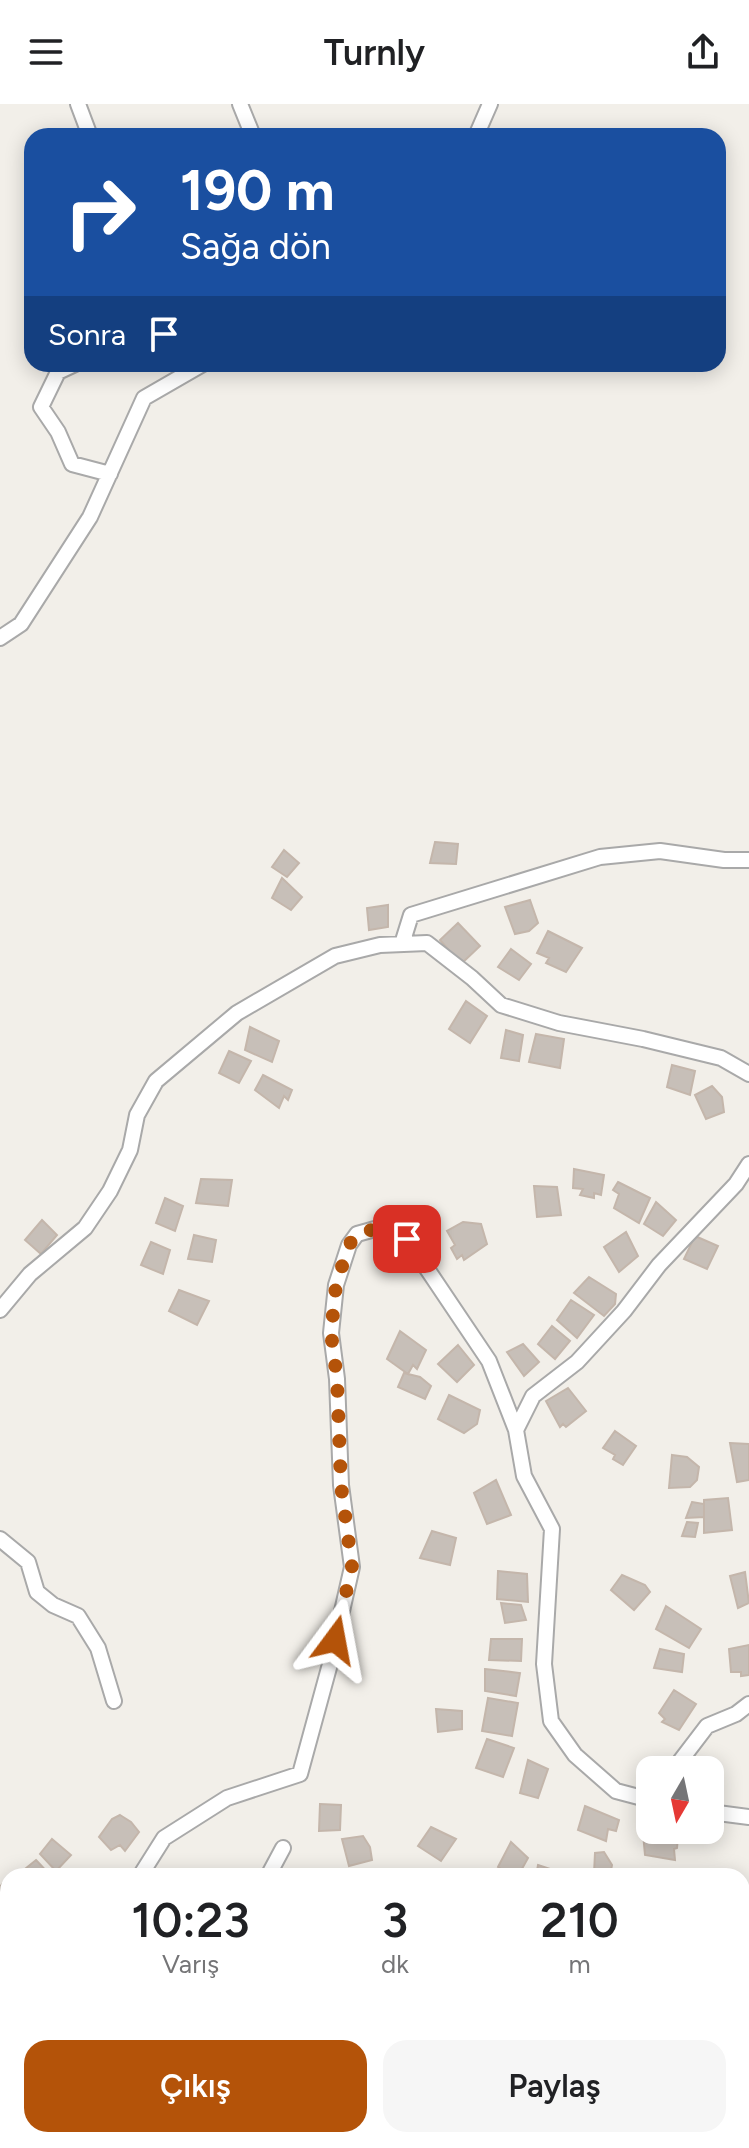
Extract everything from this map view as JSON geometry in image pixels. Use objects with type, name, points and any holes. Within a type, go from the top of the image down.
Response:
[{"type":"street","points":[[78,104],[87,128]]},
{"type":"street","points":[[240,104],[250,128]]},
{"type":"street","points":[[480,128],[490,104]]},
{"type":"street","points":[[58,372],[41,407],[58,432],[72,464],[110,474]]},
{"type":"street","points":[[2,635],[21,624],[90,517],[144,398],[189,372]]},
{"type":"street","points":[[402,944],[411,915],[600,857],[660,851],[724,860],[749,860]]},
{"type":"street","points":[[0,1310],[30,1274],[85,1228],[110,1191],[130,1150],[137,1115],[156,1081],[237,1013],[335,956],[380,945],[427,943],[501,1005],[559,1023],[721,1058],[749,1074]]},
{"type":"street","points":[[516,1430],[533,1396],[577,1362],[624,1311],[659,1265],[736,1184],[749,1164]]},
{"type":"street","points":[[145,1868],[164,1838],[227,1798],[300,1774],[352,1567],[341,1485],[337,1379],[331,1333],[336,1285],[349,1245],[357,1234],[375,1229],[388,1230],[407,1239],[489,1361],[516,1430],[524,1476],[552,1529],[544,1664],[551,1721],[575,1755],[616,1791],[636,1796]]},
{"type":"street","points":[[0,1539],[28,1562],[37,1592],[53,1605],[78,1616],[98,1648],[114,1701]]},
{"type":"street","points":[[684,1756],[707,1726],[736,1714],[749,1704]]},
{"type":"street","points":[[724,1813],[749,1817]]},
{"type":"street","points":[[272,1868],[283,1848]]},
{"type":"building","points":[[435,842],[458,844],[456,864],[430,863]]},
{"type":"building","points":[[284,850],[299,863],[287,877],[272,867]]},
{"type":"building","points":[[282,878],[302,897],[291,910],[272,898]]},
{"type":"building","points":[[530,900],[538,923],[529,931],[515,934],[505,907]]},
{"type":"building","points":[[388,905],[388,927],[369,930],[367,908]]},
{"type":"building","points":[[458,923],[480,946],[461,964],[440,940]]},
{"type":"building","points":[[548,931],[582,948],[566,972],[546,963],[549,958],[537,953]]},
{"type":"building","points":[[511,949],[531,964],[519,980],[498,967]]},
{"type":"building","points":[[466,1001],[487,1016],[470,1043],[449,1029]]},
{"type":"building","points":[[250,1027],[279,1041],[272,1062],[245,1050]]},
{"type":"building","points":[[506,1030],[523,1035],[519,1061],[501,1058]]},
{"type":"building","points":[[536,1034],[564,1039],[560,1068],[529,1062]]},
{"type":"building","points":[[229,1051],[251,1061],[239,1083],[219,1073]]},
{"type":"building","points":[[672,1065],[695,1071],[690,1095],[667,1087]]},
{"type":"building","points":[[263,1075],[292,1090],[288,1100],[284,1096],[279,1108],[255,1090]]},
{"type":"building","points":[[712,1086],[722,1097],[724,1112],[706,1119],[695,1095]]},
{"type":"building","points":[[574,1169],[604,1175],[601,1195],[594,1193],[594,1198],[580,1195],[583,1189],[573,1188]]},
{"type":"building","points":[[201,1179],[232,1180],[228,1206],[196,1203]]},
{"type":"building","points":[[618,1182],[650,1198],[639,1223],[614,1208],[619,1194],[613,1190]]},
{"type":"building","points":[[534,1186],[557,1187],[561,1215],[537,1217]]},
{"type":"building","points":[[165,1198],[183,1206],[175,1231],[156,1223]]},
{"type":"building","points":[[656,1202],[676,1220],[663,1236],[644,1224]]},
{"type":"building","points":[[42,1220],[57,1235],[41,1254],[25,1240]]},
{"type":"building","points":[[463,1222],[481,1224],[487,1244],[464,1260],[462,1255],[457,1259],[451,1248],[455,1245],[447,1231]]},
{"type":"building","points":[[626,1232],[638,1256],[619,1272],[604,1247]]},
{"type":"building","points":[[194,1235],[216,1240],[212,1262],[188,1259]]},
{"type":"building","points":[[695,1236],[718,1246],[707,1269],[684,1259]]},
{"type":"building","points":[[151,1242],[170,1250],[163,1274],[141,1265]]},
{"type":"building","points":[[589,1277],[616,1294],[615,1304],[604,1316],[574,1293]]},
{"type":"building","points":[[179,1290],[209,1301],[197,1325],[169,1311]]},
{"type":"building","points":[[571,1300],[594,1315],[577,1338],[557,1320]]},
{"type":"building","points":[[552,1326],[570,1341],[555,1359],[538,1344]]},
{"type":"building","points":[[400,1331],[426,1350],[417,1369],[413,1365],[408,1374],[387,1359]]},
{"type":"building","points":[[523,1344],[539,1362],[524,1376],[507,1352]]},
{"type":"building","points":[[458,1345],[474,1365],[457,1382],[438,1364]]},
{"type":"building","points":[[404,1373],[420,1377],[431,1386],[425,1399],[398,1387]]},
{"type":"building","points":[[568,1388],[586,1411],[566,1427],[563,1424],[560,1427],[546,1401]]},
{"type":"building","points":[[449,1395],[480,1410],[477,1424],[464,1433],[438,1419]]},
{"type":"building","points":[[615,1431],[636,1446],[623,1465],[613,1459],[615,1455],[603,1448]]},
{"type":"building","points":[[730,1443],[749,1444],[749,1480],[737,1482]]},
{"type":"building","points":[[672,1455],[687,1457],[699,1467],[697,1480],[690,1487],[669,1488]]},
{"type":"building","points":[[496,1480],[511,1515],[487,1524],[474,1493]]},
{"type":"building","points":[[728,1498],[732,1530],[704,1533],[704,1500]]},
{"type":"building","points":[[692,1502],[704,1504],[704,1517],[686,1518]]},
{"type":"building","points":[[687,1522],[698,1523],[695,1537],[682,1536]]},
{"type":"building","points":[[432,1531],[456,1538],[450,1565],[420,1558]]},
{"type":"building","points":[[498,1571],[527,1574],[528,1602],[497,1599]]},
{"type":"building","points":[[745,1572],[749,1603],[738,1608],[730,1576]]},
{"type":"building","points":[[622,1575],[645,1585],[650,1592],[634,1610],[611,1590]]},
{"type":"building","points":[[501,1603],[521,1605],[526,1620],[505,1623]]},
{"type":"building","points":[[666,1606],[701,1629],[689,1648],[656,1629]]},
{"type":"building","points":[[491,1639],[522,1639],[521,1661],[489,1660]]},
{"type":"building","points":[[749,1645],[749,1675],[731,1672],[729,1649]]},
{"type":"building","points":[[660,1649],[684,1654],[682,1672],[654,1668]]},
{"type":"building","points":[[485,1669],[520,1673],[516,1696],[485,1691]]},
{"type":"building","points":[[674,1690],[696,1704],[679,1730],[662,1722],[665,1719],[659,1713]]},
{"type":"building","points":[[488,1698],[518,1703],[512,1736],[482,1731]]},
{"type":"building","points":[[436,1709],[462,1711],[462,1729],[438,1732]]},
{"type":"building","points":[[487,1739],[514,1748],[503,1777],[476,1768]]},
{"type":"building","points":[[528,1760],[548,1769],[538,1798],[520,1793]]},
{"type":"building","points":[[320,1804],[341,1805],[340,1830],[319,1831]]},
{"type":"building","points":[[585,1806],[619,1820],[616,1831],[608,1829],[606,1841],[578,1830]]},
{"type":"building","points":[[120,1815],[139,1832],[125,1851],[120,1845],[111,1850],[99,1837],[112,1819]]},
{"type":"building","points":[[431,1827],[456,1839],[441,1861],[418,1846]]},
{"type":"building","points":[[363,1836],[370,1847],[372,1860],[349,1866],[342,1839]]},
{"type":"building","points":[[52,1839],[71,1855],[59,1868],[53,1868],[40,1854]]},
{"type":"building","points":[[511,1842],[528,1858],[522,1868],[498,1867]]},
{"type":"building","points":[[644,1844],[677,1844],[674,1849],[675,1860],[645,1855]]},
{"type":"building","points":[[604,1852],[611,1868],[594,1868],[595,1853]]},
{"type":"building","points":[[36,1860],[44,1868],[26,1868]]},
{"type":"route","points":[[335,1640],[352,1567],[341,1485],[337,1379],[331,1333],[336,1285],[349,1245],[357,1234],[375,1229],[388,1230],[407,1239]]}]
